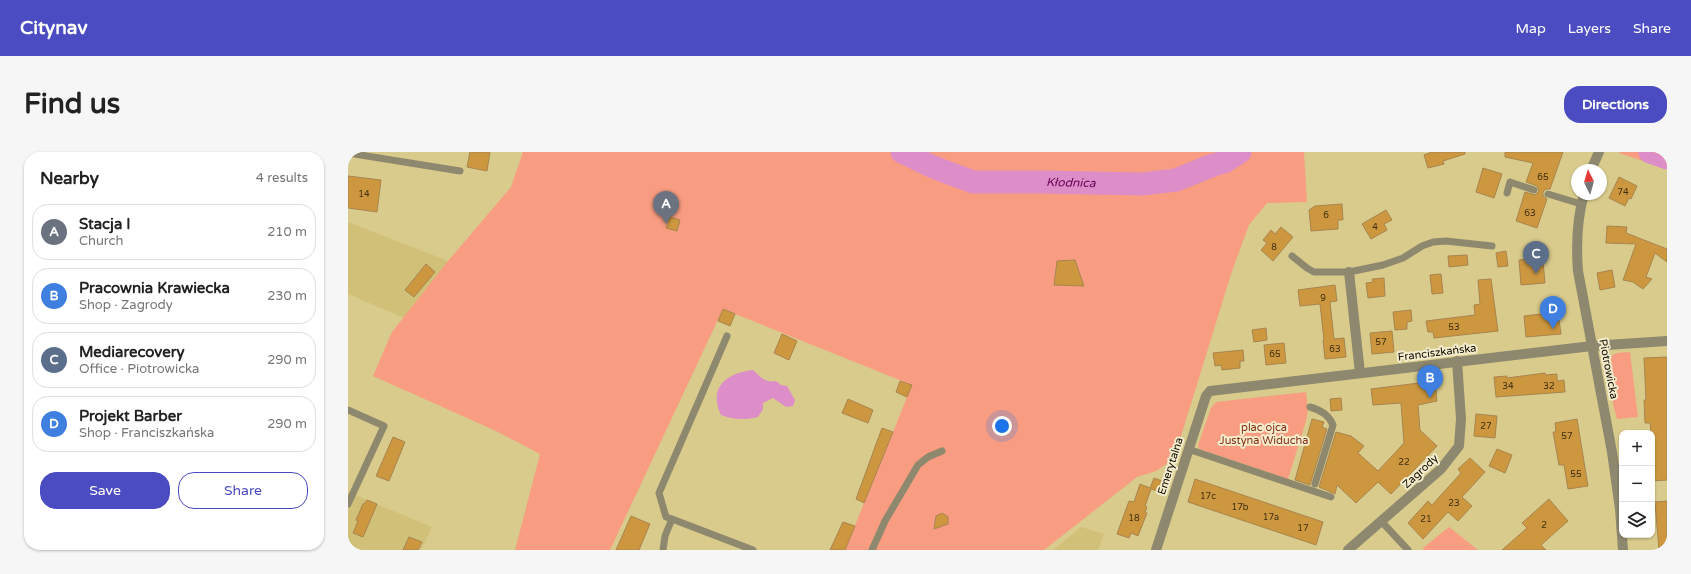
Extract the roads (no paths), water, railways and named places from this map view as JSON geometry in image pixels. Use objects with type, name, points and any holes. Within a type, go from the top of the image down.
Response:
[{"type":"street","points":[[1594,164],[1599,152]]},
{"type":"street","name":"Piotrowicka","points":[[1582,200],[1578,225],[1577,255],[1582,294],[1615,469],[1623,550]]},
{"type":"street","points":[[1349,272],[1360,373]]},
{"type":"street","name":"Franciszkańska","points":[[1208,393],[1360,373],[1592,346],[1667,341]]},
{"type":"street","name":"Zagrody","points":[[1348,550],[1441,469],[1459,446],[1461,419],[1457,362]]},
{"type":"street","name":"Emerytalna","points":[[1156,550],[1188,449],[1208,393]]},
{"type":"lane","points":[[348,153],[460,171]]},
{"type":"lane","points":[[1507,193],[1510,182],[1534,190]]},
{"type":"lane","points":[[1548,194],[1571,197]]},
{"type":"lane","points":[[1292,256],[1314,272],[1349,272],[1382,265],[1403,258],[1422,246],[1433,242],[1446,241],[1492,246]]},
{"type":"lane","points":[[727,336],[659,493],[666,518],[753,550]]},
{"type":"lane","points":[[1310,407],[1317,409],[1326,415],[1331,419],[1333,425],[1314,484]]},
{"type":"lane","points":[[348,410],[384,426],[348,504]]},
{"type":"lane","points":[[1188,449],[1331,497]]},
{"type":"lane","points":[[872,550],[885,521],[918,465],[928,457],[942,451]]},
{"type":"lane","points":[[663,550],[665,536],[672,519]]},
{"type":"lane","points":[[1381,521],[1408,550]]},
{"type":"waterway","name":"Kłodnica","points":[[902,152],[933,167],[973,182],[1142,184],[1176,180],[1224,162],[1240,152]]},
{"type":"waterway","name":"Kłodnica","points":[[1650,152],[1667,158]]},
{"type":"place","name":"Stacja I","points":[[666,224]]},
{"type":"place","name":"Mediarecovery","points":[[1536,274]]},
{"type":"place","name":"Projekt Barber","points":[[1553,329]]},
{"type":"place","name":"Pracownia Krawiecka","points":[[1430,398]]},
{"type":"park label","name":"plac ojca Justyna Widucha","points":[[1264,433]]}]
